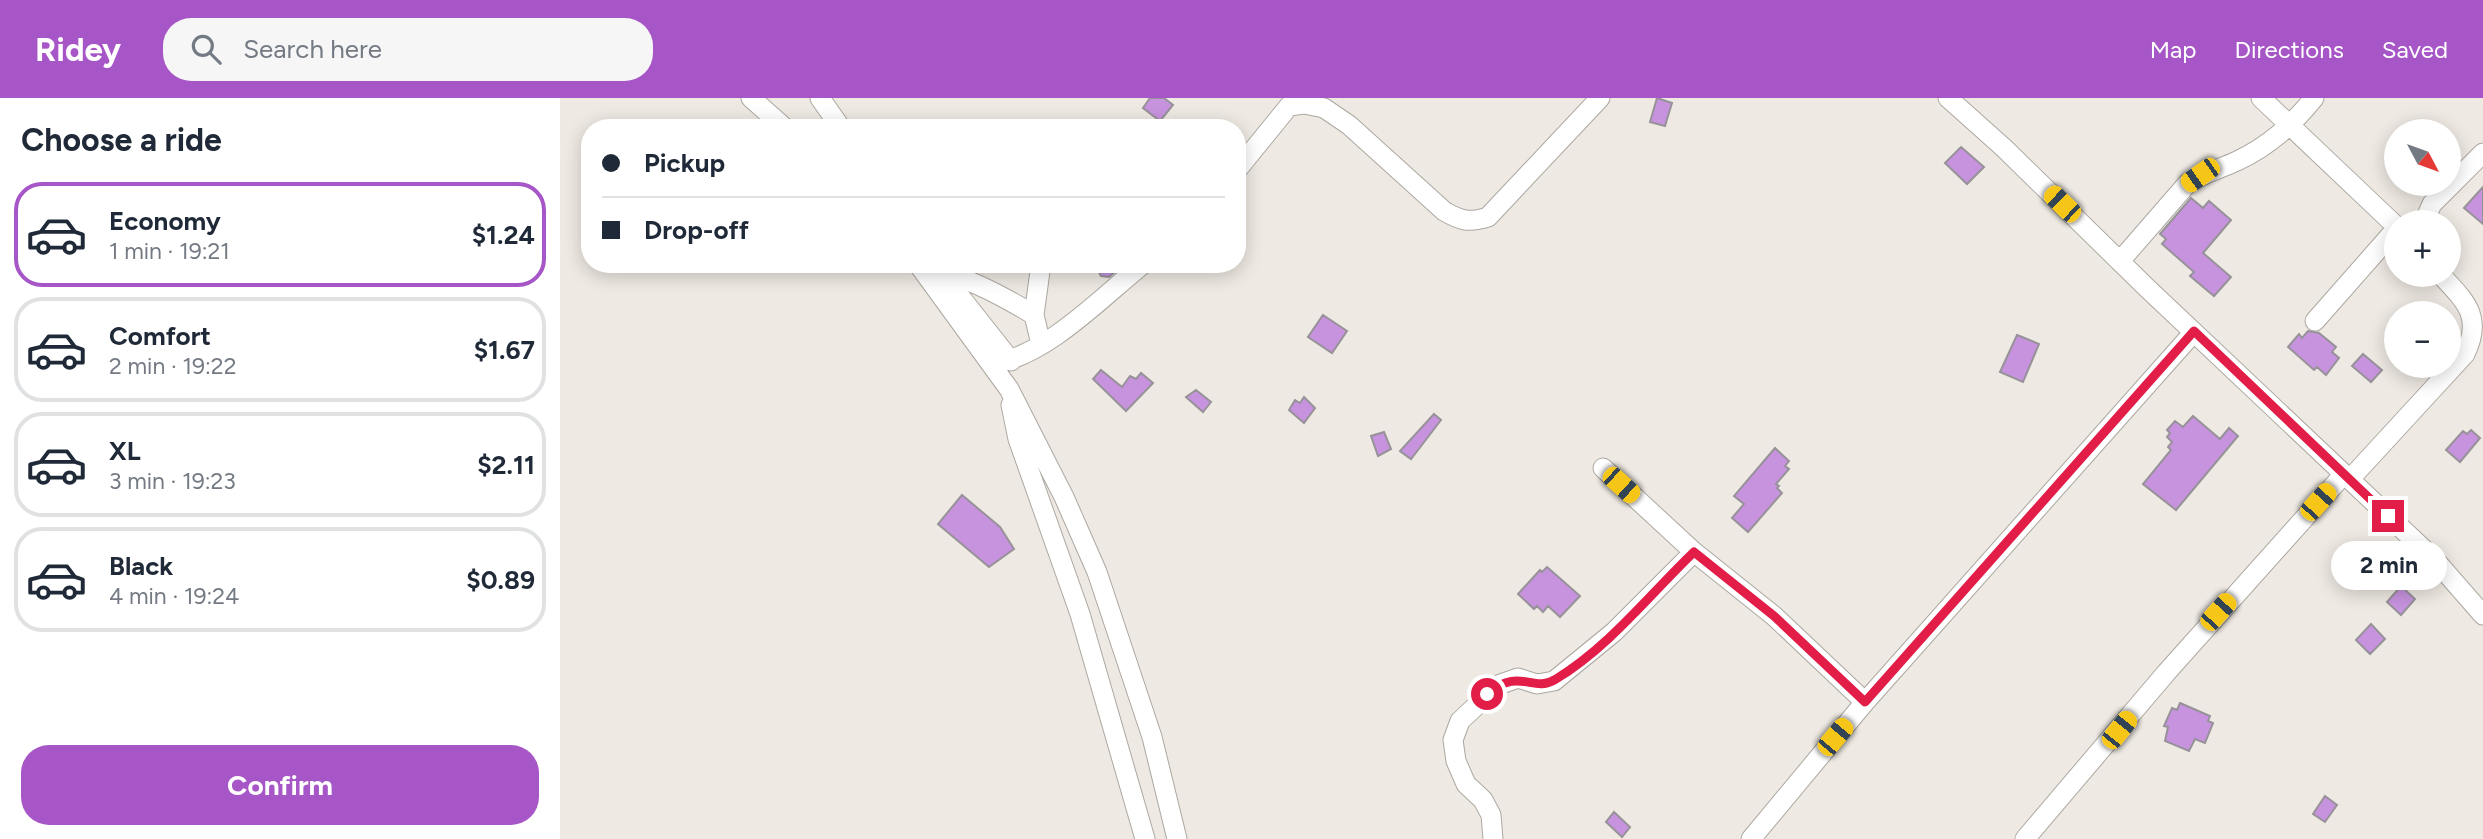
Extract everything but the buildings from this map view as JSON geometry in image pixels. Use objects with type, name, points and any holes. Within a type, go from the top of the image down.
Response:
[{"type":"street","points":[[751,98],[775,119]]},
{"type":"street","points":[[820,98],[835,119]]},
{"type":"street","points":[[1246,159],[1289,106],[1304,104],[1324,108],[1349,125],[1444,211],[1460,221],[1472,222],[1488,217],[1600,98]]},
{"type":"street","points":[[1948,98],[2121,260],[2481,607]]},
{"type":"street","points":[[2261,98],[2384,215]]},
{"type":"street","points":[[2121,260],[2187,184],[2214,169],[2236,162],[2291,126],[2314,98]]},
{"type":"street","points":[[2429,210],[2432,204],[2483,153]]},
{"type":"street","points":[[2315,321],[2384,241]]},
{"type":"street","points":[[933,273],[1002,363],[1018,439],[1080,614],[1145,839]]},
{"type":"street","points":[[945,273],[987,290],[1034,315]]},
{"type":"street","points":[[1040,273],[1034,315],[1041,344]]},
{"type":"street","points":[[1002,363],[1041,344],[1132,273]]},
{"type":"street","points":[[2025,839],[2174,663],[2347,476],[2465,354],[2473,340],[2476,322],[2469,306],[2452,287]]},
{"type":"street","points":[[1751,839],[1865,702],[2194,331]]},
{"type":"street","points":[[1009,389],[1064,497],[1097,572],[1152,737],[1177,839]]},
{"type":"street","points":[[1603,468],[1694,552],[1774,616],[1865,702]]},
{"type":"street","points":[[1493,839],[1491,815],[1483,800],[1466,784],[1456,761],[1453,740],[1460,721],[1498,685],[1518,678],[1537,684],[1554,681],[1614,632],[1694,552]]},
{"type":"route","points":[[1487,694],[1498,685],[1518,678],[1537,684],[1554,681],[1614,632],[1694,552],[1774,616],[1865,702],[2194,331],[2388,516]]}]
